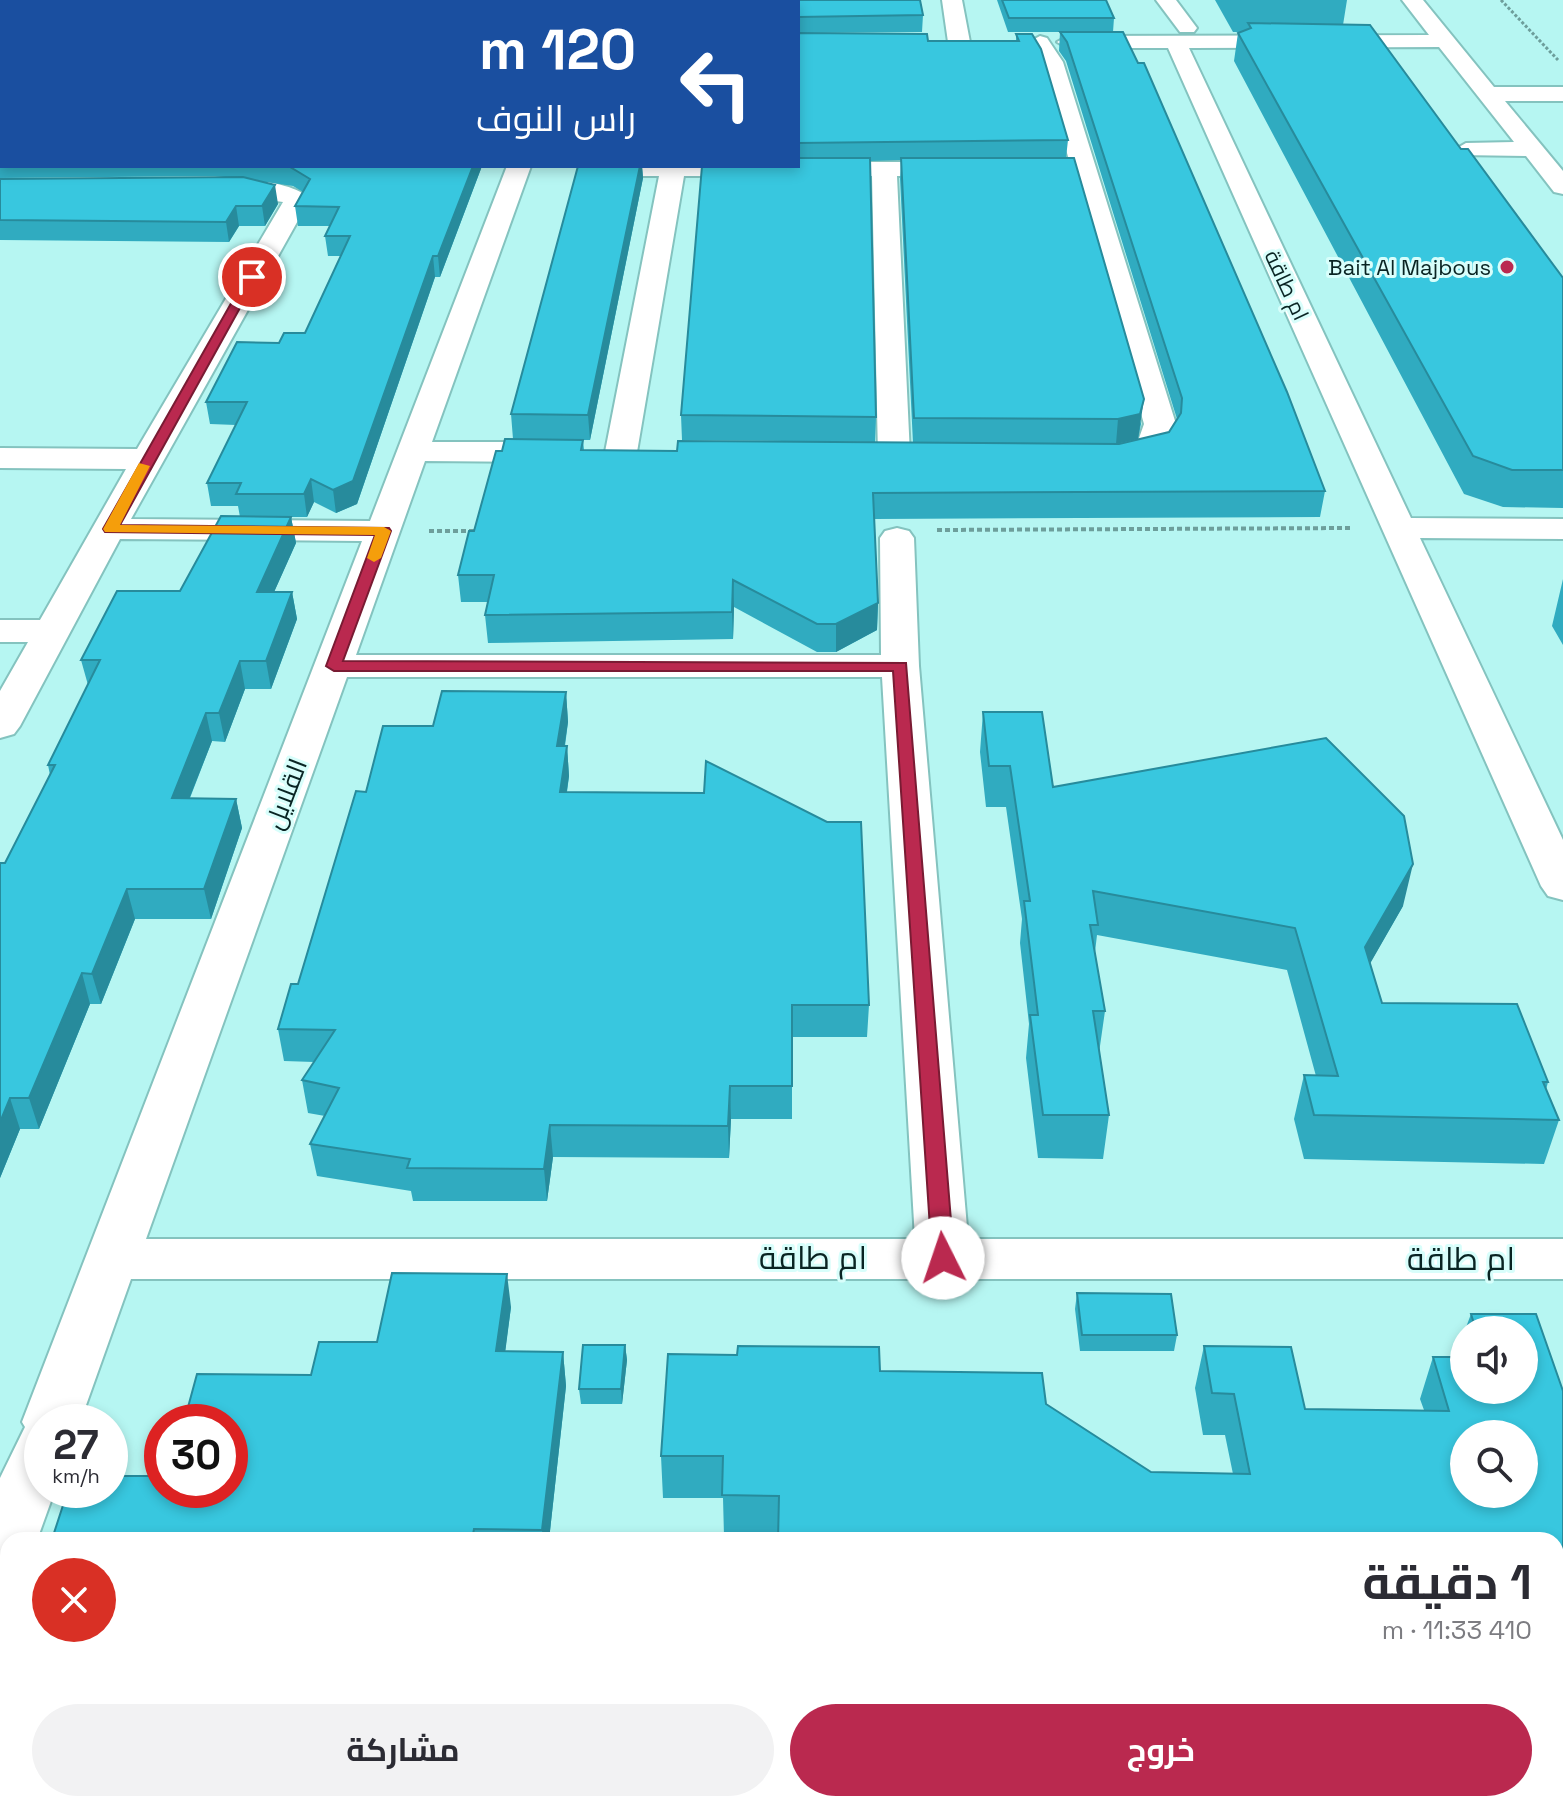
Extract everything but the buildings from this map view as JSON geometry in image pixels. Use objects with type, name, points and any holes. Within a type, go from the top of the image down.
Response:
[{"type":"street","points":[[952,0],[952,42],[986,42]]},
{"type":"street","name":"ام طاقة","points":[[1166,0],[1398,528],[1563,886]]},
{"type":"street","points":[[1412,0],[1563,187]]},
{"type":"street","points":[[1013,42],[1049,48],[1181,35],[1446,41]]},
{"type":"street","points":[[1049,48],[1160,424],[1159,437],[1152,449],[1135,455],[1084,457]]},
{"type":"street","points":[[1489,94],[1563,94]]},
{"type":"street","points":[[1466,150],[1533,149]]},
{"type":"street","name":"القلايل","points":[[58,1404],[518,168]]},
{"type":"street","points":[[619,169],[991,169]]},
{"type":"street","points":[[414,451],[636,452],[673,169]]},
{"type":"street","points":[[884,169],[894,455]]},
{"type":"street","points":[[1053,169],[1083,169]]},
{"type":"street","points":[[0,726],[147,459],[297,199],[282,191],[247,186],[200,186]]},
{"type":"street","points":[[0,458],[147,459]]},
{"type":"street","points":[[1398,528],[1563,529]]},
{"type":"street","points":[[110,529],[384,531]]},
{"type":"street","points":[[897,538],[900,666],[943,1258]]},
{"type":"street","points":[[0,631],[54,631]]},
{"type":"street","points":[[334,666],[900,666]]},
{"type":"street","name":"ام طاقة","points":[[112,1259],[1563,1259]]},
{"type":"street","points":[[9,1532],[24,1493]]},
{"type":"path","points":[[1501,0],[1563,65]]},
{"type":"slow traffic","points":[[143,466],[110,529],[384,531],[374,558]]},
{"type":"place","name":"Bait Al Majbous","points":[[1507,267]]},
{"type":"route","points":[[252,277],[110,529],[384,531],[334,666],[900,666],[943,1258]]}]
